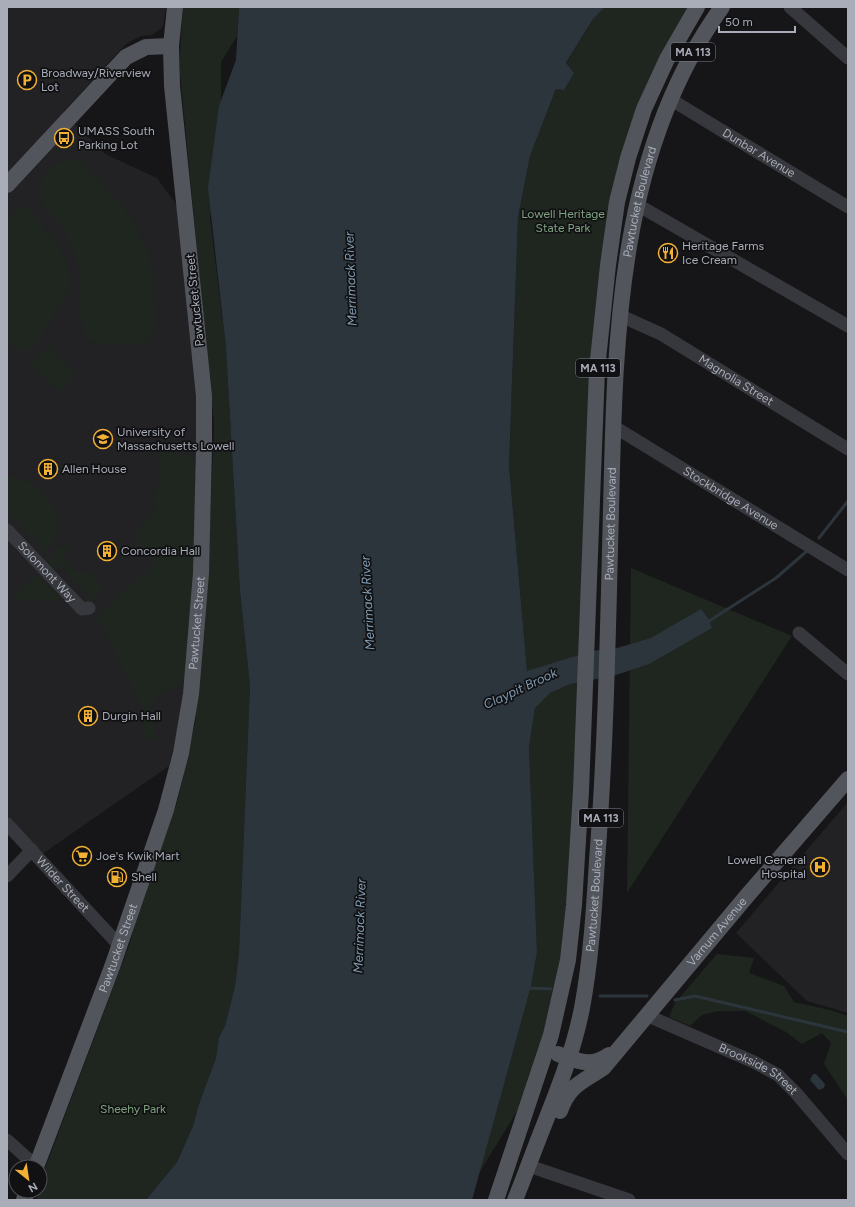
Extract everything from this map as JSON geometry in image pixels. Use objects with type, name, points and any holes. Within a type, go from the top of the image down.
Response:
[{"type":"main road","name":"Pawtucket Street","points":[[39,1159],[119,945],[166,810],[181,753],[194,671],[200,573],[204,396],[175,109],[171,46],[175,7]]},
{"type":"main road","name":"Pawtucket Boulevard","points":[[546,1050],[568,960],[572,931],[581,791],[598,369],[608,265],[617,202],[628,158],[644,109],[667,59],[697,7]]},
{"type":"main road","name":"Pawtucket Boulevard","points":[[568,1058],[574,1041],[582,1006],[591,946],[601,815],[608,647],[613,426],[621,316],[628,247],[636,204],[652,145],[670,100],[693,51],[722,7]]},
{"type":"main road","points":[[7,185],[126,57],[146,47],[171,46]]},
{"type":"main road","name":"Varnum Avenue","points":[[528,1166],[536,1159],[554,1128],[566,1094],[603,1068],[617,1049],[848,779]]},
{"type":"main road","name":"Varnum Avenue","points":[[546,1050],[568,1058],[592,1063],[601,1061],[617,1049]]},
{"type":"main road","name":"MA 113","points":[[496,1200],[546,1050]]},
{"type":"main road","points":[[568,1058],[576,1073],[588,1078]]},
{"type":"main road","name":"Varnum Avenue","points":[[515,1200],[555,1098],[568,1058]]},
{"type":"street","points":[[797,10],[848,58]]},
{"type":"street","name":"Dunbar Avenue","points":[[670,100],[848,207]]},
{"type":"street","points":[[636,204],[848,326]]},
{"type":"street","name":"Magnolia Street","points":[[621,316],[661,334],[848,449]]},
{"type":"street","name":"Stockbridge Avenue","points":[[613,426],[848,570]]},
{"type":"street","name":"Solomont Way","points":[[7,530],[82,609],[89,608]]},
{"type":"street","points":[[799,633],[848,674]]},
{"type":"street","name":"Wilder Street","points":[[7,824],[119,945]]},
{"type":"street","points":[[7,876],[32,850]]},
{"type":"street","name":"Brookside Street","points":[[646,1015],[754,1062],[778,1075],[796,1093],[848,1154]]},
{"type":"street","points":[[7,1140],[27,1159]]},
{"type":"street","points":[[528,1166],[629,1200]]},
{"type":"shaded area","name":"University of Massachusetts Lowell","points":[[7,7],[166,7],[163,26],[152,35],[141,36],[126,44],[63,112],[105,154],[157,178],[178,207],[200,428],[182,712],[169,766],[38,857],[7,828]]},
{"type":"shaded area","name":"Lowell General Hospital","points":[[848,802],[848,1013],[807,1001],[736,933]]},
{"type":"green space","name":"Sheehy Park","points":[[183,7],[239,7],[237,36],[221,62],[221,101],[210,218],[226,348],[240,591],[250,686],[239,952],[235,986],[225,1026],[219,1037],[216,1058],[199,1104],[193,1126],[177,1162],[146,1200],[37,1200],[48,1199],[48,1160],[130,943],[136,919],[177,803],[195,723],[208,576],[214,424],[180,74]]},
{"type":"green space","name":"Lowell Heritage State Park","points":[[605,7],[690,7],[653,71],[618,164],[601,257],[591,352],[571,873],[561,969],[539,1051],[521,1105],[479,1173],[531,986],[537,952],[529,747],[535,708],[527,671],[509,465],[518,217],[530,156],[566,64],[593,19]]},
{"type":"green space","points":[[67,159],[80,160],[85,164],[132,220],[145,246],[152,271],[156,320],[152,336],[143,344],[99,345],[91,340],[86,334],[82,325],[79,277],[74,253],[64,231],[44,204],[40,189],[42,182],[48,173],[59,163]]},
{"type":"green space","points":[[25,204],[46,229],[60,250],[66,261],[70,279],[65,296],[50,323],[39,339],[24,354],[7,337],[7,222]]},
{"type":"green space","points":[[50,346],[76,375],[57,392],[31,363]]},
{"type":"green space","points":[[174,441],[179,458],[193,456],[196,472],[196,559],[186,679],[167,689],[153,704],[152,710],[156,734],[155,739],[150,741],[146,740],[144,731],[144,711],[117,657],[106,629],[95,617],[154,565],[149,555],[137,545],[137,528],[158,508],[153,498],[158,484],[160,471],[157,443]]},
{"type":"green space","points":[[7,476],[24,480],[42,492],[49,500],[58,517],[56,535],[52,543],[39,556],[37,554],[42,548],[7,512]]},
{"type":"green space","points":[[65,546],[69,549],[62,558],[78,573],[90,572],[104,589],[88,605],[84,603],[90,597],[61,565],[54,572],[46,561],[60,547]]},
{"type":"green space","points":[[631,568],[792,636],[627,893]]},
{"type":"green space","points":[[36,574],[61,598],[57,601],[20,600],[15,594]]},
{"type":"green space","points":[[717,954],[754,958],[749,973],[784,986],[794,1002],[830,1010],[848,1016],[848,1100],[824,1064],[831,1043],[822,1033],[802,1044],[786,1032],[745,1011],[719,1011],[702,1015],[690,1026],[669,1017],[675,1003]]},
{"type":"water","name":"Merrimack River","points":[[239,7],[605,7],[593,19],[566,63],[574,73],[564,90],[556,89],[530,156],[518,217],[509,465],[527,671],[592,651],[617,648],[651,638],[701,609],[708,618],[712,628],[649,664],[613,676],[570,684],[550,693],[535,708],[529,747],[537,952],[531,986],[472,1200],[146,1200],[177,1162],[193,1126],[199,1104],[216,1058],[219,1037],[225,1026],[235,986],[239,952],[250,686],[240,591],[226,348],[208,188],[219,106],[236,60]]},
{"type":"water","points":[[813,1074],[816,1074],[825,1084],[824,1088],[819,1090],[810,1080]]},
{"type":"waterway","name":"Claypit Brook","points":[[819,538],[848,501]]},
{"type":"waterway","name":"Claypit Brook","points":[[706,623],[776,578],[807,551]]},
{"type":"waterway","points":[[527,988],[551,989]]},
{"type":"waterway","points":[[600,996],[647,996]]},
{"type":"waterway","points":[[675,1000],[695,996],[848,1032]]},
{"type":"place","name":"Broadway/Riverview Lot","points":[[27,80]]},
{"type":"place","name":"UMASS South Parking Lot","points":[[64,138]]},
{"type":"place","name":"Heritage Farms Ice Cream","points":[[668,253]]},
{"type":"place","name":"University of Massachusetts Lowell","points":[[103,439]]},
{"type":"place","name":"Allen House","points":[[48,469]]},
{"type":"place","name":"Concordia Hall","points":[[107,551]]},
{"type":"place","name":"Durgin Hall","points":[[88,716]]},
{"type":"place","name":"Joe's Kwik Mart","points":[[82,856]]},
{"type":"place","name":"Lowell General Hospital","points":[[820,867]]},
{"type":"place","name":"Shell","points":[[117,877]]}]
